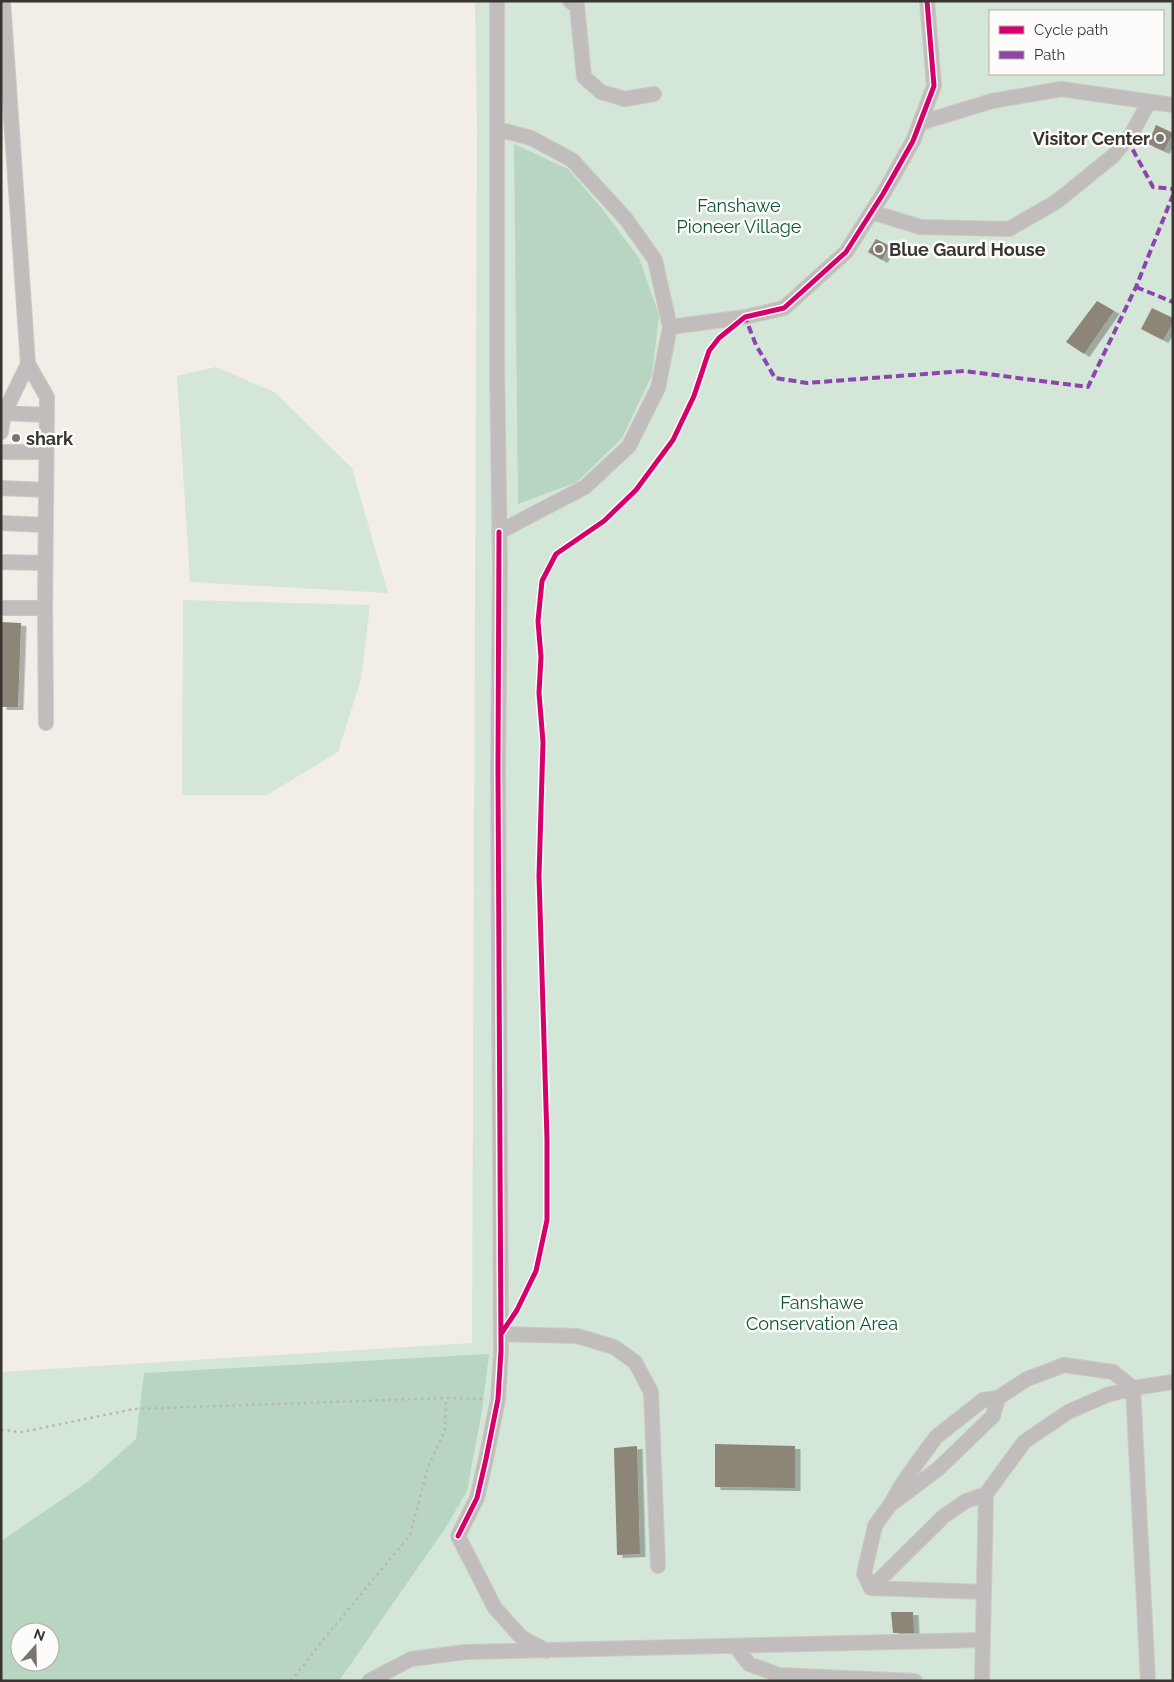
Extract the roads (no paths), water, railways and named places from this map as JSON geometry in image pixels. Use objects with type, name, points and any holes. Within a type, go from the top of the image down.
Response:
[{"type":"street","points":[[3,1],[28,364],[47,397],[46,723]]},
{"type":"street","points":[[497,1],[501,1334],[498,1399],[477,1498],[458,1536],[495,1608],[521,1637],[547,1651]]},
{"type":"street","points":[[670,327],[745,317],[784,308],[846,252],[872,212],[913,141],[934,86],[927,1]]},
{"type":"street","points":[[578,3],[584,77],[601,92],[625,99],[654,94]]},
{"type":"street","points":[[920,122],[992,101],[1061,89],[1173,105]]},
{"type":"street","points":[[872,212],[920,227],[1009,229],[1056,202],[1113,156],[1132,133],[1149,102]]},
{"type":"street","points":[[498,129],[531,138],[572,160],[626,220],[654,260],[670,327],[658,388],[629,446],[584,487],[499,532]]},
{"type":"street","points":[[1,432],[4,413],[28,364]]},
{"type":"street","points":[[4,413],[46,415]]},
{"type":"street","points":[[1,452],[46,452]]},
{"type":"street","points":[[1,488],[46,490]]},
{"type":"street","points":[[1,523],[46,525]]},
{"type":"street","points":[[1,562],[45,563]]},
{"type":"street","points":[[1,608],[45,608]]},
{"type":"street","points":[[501,1334],[577,1336],[614,1347],[635,1362],[652,1392],[658,1566]]},
{"type":"street","points":[[871,1588],[864,1574],[874,1526],[936,1437],[983,1400],[998,1398],[1027,1378],[1064,1365],[1113,1372],[1133,1388],[1148,1681]]},
{"type":"street","points":[[871,1588],[944,1516],[966,1501],[986,1494],[1024,1442],[1068,1412],[1107,1395],[1133,1388],[1173,1382]]},
{"type":"street","points":[[890,1505],[938,1469],[993,1416],[998,1398]]},
{"type":"street","points":[[982,1681],[986,1494]]},
{"type":"street","points":[[871,1588],[984,1592]]},
{"type":"street","points":[[369,1681],[411,1659],[466,1652],[982,1640]]},
{"type":"street","points":[[736,1646],[749,1664],[779,1675],[915,1681]]},
{"type":"place","name":"Visitor Center","points":[[1160,138]]},
{"type":"place","name":"Blue Gaurd House","points":[[879,249]]},
{"type":"place","name":"shark","points":[[16,438]]},
{"type":"park label","name":"Fanshawe Pioneer Village","points":[[739,215]]},
{"type":"park label","name":"Fanshawe Conservation Area","points":[[822,1312]]}]
